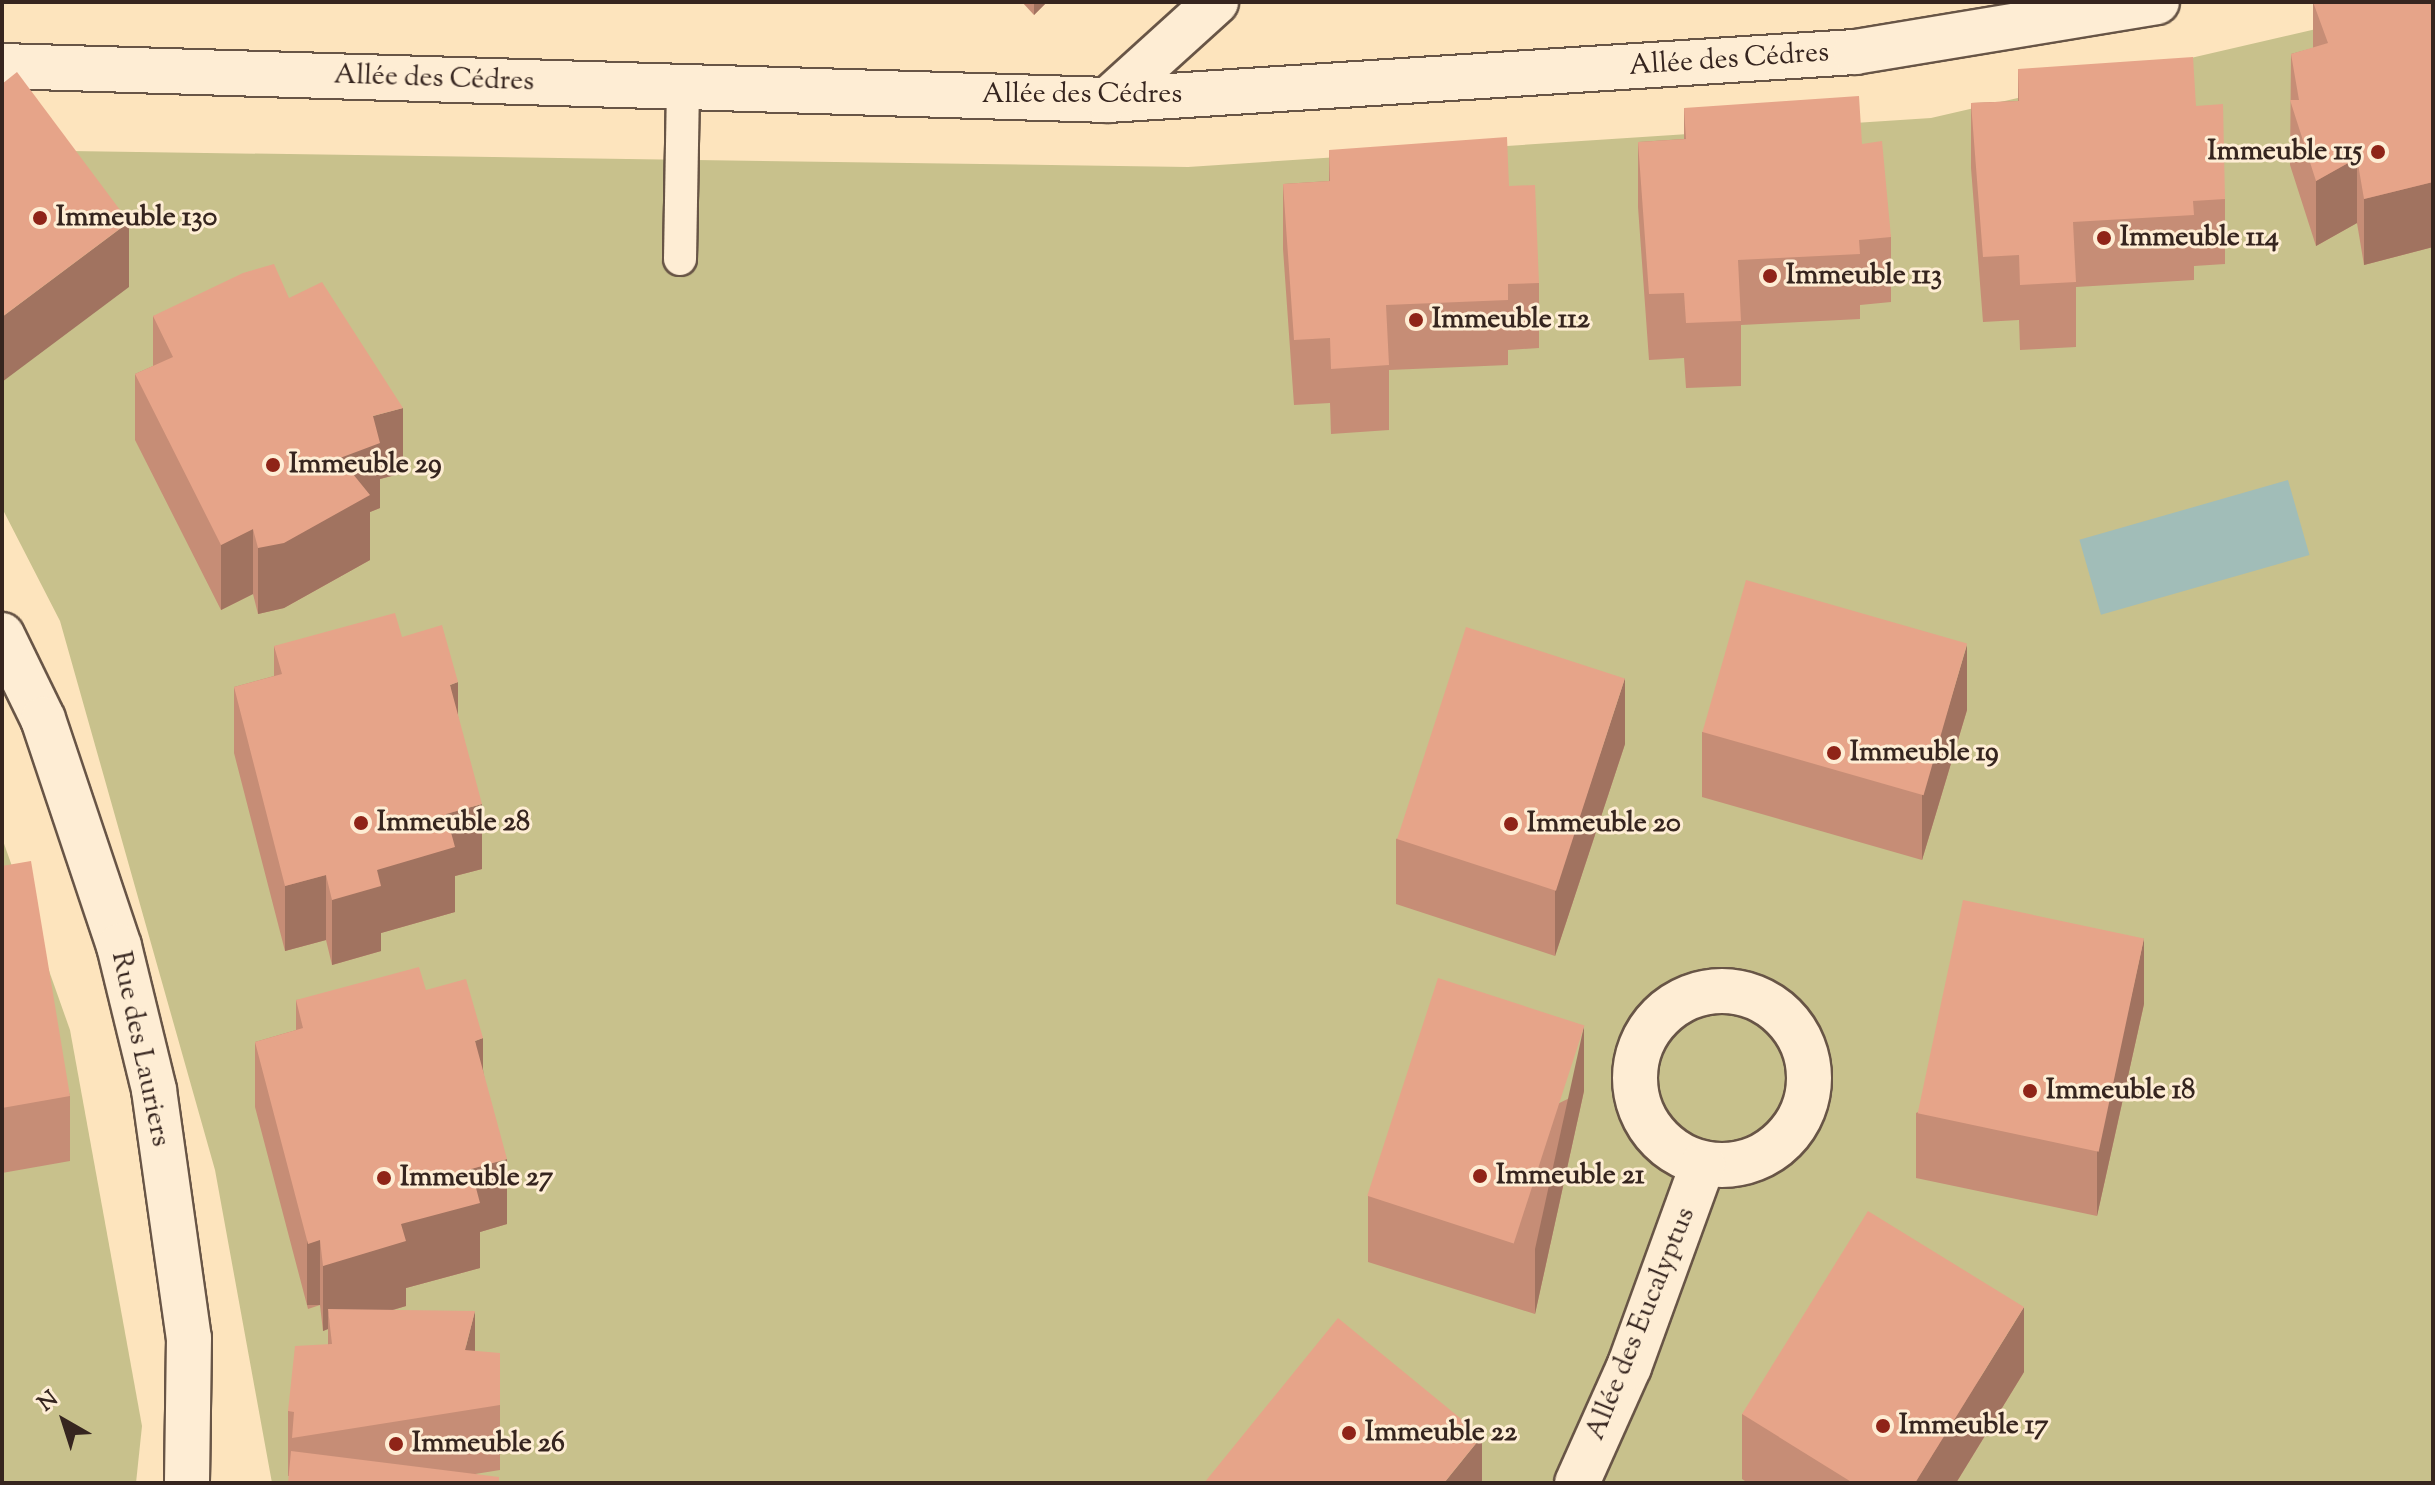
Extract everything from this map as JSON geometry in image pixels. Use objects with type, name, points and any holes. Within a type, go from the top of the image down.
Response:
[{"type":"street","points":[[1108,100],[1216,2]]},
{"type":"street","name":"Allée des Cédres","points":[[2,66],[1108,100],[1855,52],[2157,2]]},
{"type":"street","name":"Rue des Lauriers","points":[[2,635],[43,719],[119,946],[154,1090],[189,1338],[187,1483]]},
{"type":"street","name":"Allée des Eucalyptus","points":[[1577,1483],[1629,1367],[1703,1164]]},
{"type":"lane","points":[[680,259],[683,87]]},
{"type":"shaded area","points":[[2433,2],[2433,1483],[272,1483],[215,1170],[60,621],[2,508],[2,150],[1188,167],[1931,118]]},
{"type":"shaded area","points":[[2,838],[70,1030],[142,1426],[136,1483],[2,1483]]},
{"type":"water","points":[[2288,480],[2309,555],[2101,615],[2079,540]]},
{"type":"building","name":"Immeuble 115","points":[[2313,2],[2433,2],[2433,182],[2364,199],[2357,158],[2316,181],[2290,100],[2299,100],[2291,54],[2328,43]]},
{"type":"building","points":[[2193,57],[2196,106],[2223,104],[2225,199],[2193,201],[2194,215],[2073,222],[2076,282],[2020,285],[2019,255],[1983,257],[1971,103],[2019,101],[2018,69]]},
{"type":"building","points":[[17,72],[129,222],[2,317],[2,84]]},
{"type":"building","points":[[1859,96],[1862,144],[1882,141],[1891,237],[1859,240],[1860,254],[1738,260],[1741,321],[1686,323],[1684,293],[1649,294],[1638,142],[1686,139],[1684,108]]},
{"type":"building","points":[[1507,137],[1509,186],[1535,185],[1539,283],[1508,284],[1508,300],[1386,305],[1389,365],[1331,369],[1330,338],[1294,340],[1283,184],[1330,181],[1329,150]]},
{"type":"building","name":"Immeuble 29","points":[[274,264],[289,298],[322,282],[403,408],[373,416],[380,443],[340,458],[370,495],[284,543],[258,548],[253,529],[221,545],[135,374],[173,357],[153,316],[243,273]]},
{"type":"building","points":[[1746,580],[1967,643],[1924,795],[1702,732]]},
{"type":"building","points":[[395,613],[402,637],[442,625],[458,682],[450,685],[482,804],[446,814],[455,847],[377,870],[381,886],[332,900],[326,875],[285,886],[234,687],[282,674],[274,646]]},
{"type":"building","name":"Immeuble 20","points":[[1466,627],[1625,679],[1556,891],[1397,839]]},
{"type":"building","points":[[31,861],[70,1096],[2,1108],[2,866]]},
{"type":"building","name":"Immeuble 18","points":[[1963,900],[2144,938],[2099,1152],[1918,1113]]},
{"type":"building","name":"Immeuble 27","points":[[419,967],[426,990],[466,979],[483,1038],[475,1041],[507,1159],[471,1169],[480,1203],[401,1224],[406,1241],[323,1266],[320,1240],[308,1244],[255,1042],[303,1028],[296,1000]]},
{"type":"building","points":[[1438,978],[1584,1026],[1514,1243],[1367,1196]]},
{"type":"building","name":"Immeuble 17","points":[[1868,1211],[2024,1307],[1915,1483],[1853,1483],[1742,1414]]},
{"type":"building","points":[[328,1309],[475,1311],[465,1350],[500,1353],[500,1405],[292,1438],[294,1412],[288,1411],[295,1346],[332,1344]]},
{"type":"building","points":[[1338,1318],[1482,1436],[1444,1483],[1204,1483]]},
{"type":"building","points":[[291,1451],[499,1477],[499,1483],[288,1483]]},
{"type":"place","name":"Immeuble 115","points":[[2378,152]]},
{"type":"place","name":"Immeuble 130","points":[[40,218]]},
{"type":"place","name":"Immeuble 114","points":[[2104,238]]},
{"type":"place","name":"Immeuble 113","points":[[1770,276]]},
{"type":"place","name":"Immeuble 112","points":[[1416,320]]},
{"type":"place","name":"Immeuble 29","points":[[273,465]]},
{"type":"place","name":"Immeuble 19","points":[[1834,753]]},
{"type":"place","name":"Immeuble 28","points":[[361,823]]},
{"type":"place","name":"Immeuble 20","points":[[1511,824]]},
{"type":"place","name":"Immeuble 18","points":[[2030,1091]]},
{"type":"place","name":"Immeuble 21","points":[[1480,1176]]},
{"type":"place","name":"Immeuble 27","points":[[384,1178]]},
{"type":"place","name":"Immeuble 17","points":[[1883,1426]]},
{"type":"place","name":"Immeuble 22","points":[[1349,1433]]},
{"type":"place","name":"Immeuble 26","points":[[396,1444]]}]
